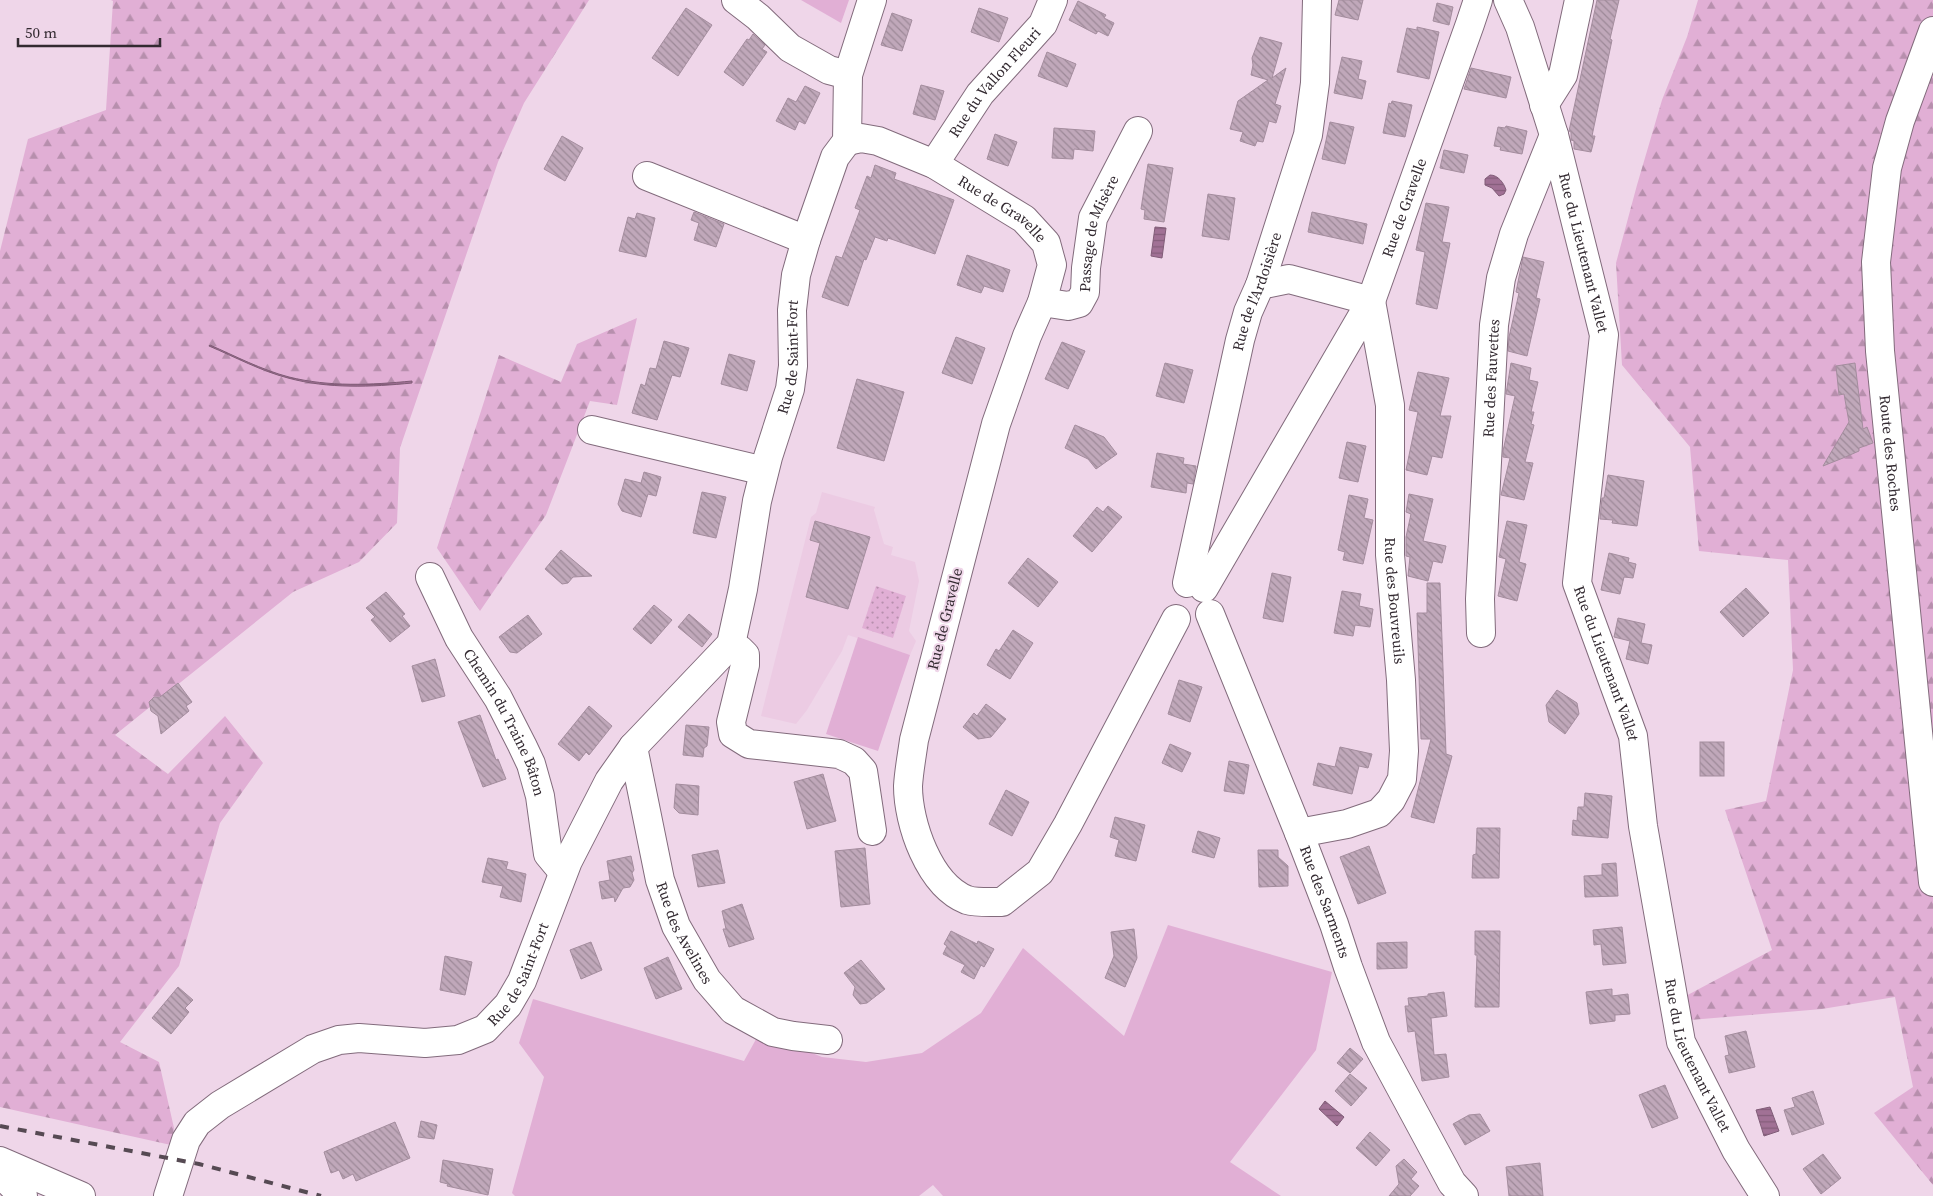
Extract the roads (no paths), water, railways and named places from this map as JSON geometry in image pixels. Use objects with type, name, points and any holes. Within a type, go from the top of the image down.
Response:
[{"type":"street","points":[[736,0],[758,17],[790,48],[829,70],[848,75]]},
{"type":"street","points":[[847,141],[848,75],[872,0]]},
{"type":"street","name":"Rue du Vallon Fleuri","points":[[934,164],[980,94],[1043,24],[1053,0]]},
{"type":"street","name":"Rue de l'Ardoisière","points":[[1196,585],[1240,340],[1248,312],[1260,285],[1308,134],[1315,83],[1317,0]]},
{"type":"street","name":"Rue du Lieutenant Vallet","points":[[1508,0],[1520,27],[1554,135],[1604,335],[1577,582],[1633,736],[1644,826],[1681,1042],[1736,1150],[1765,1196]]},
{"type":"street","points":[[1544,105],[1563,75],[1579,0]]},
{"type":"street","points":[[1474,12],[1505,17],[1520,27]]},
{"type":"street","name":"Rue de Gravelle","points":[[1196,585],[1372,301],[1474,12]]},
{"type":"street","name":"Route des Roches","points":[[1933,31],[1900,121],[1887,168],[1876,262],[1880,351],[1933,882]]},
{"type":"street","name":"Passage de Misère","points":[[1042,302],[1068,306],[1080,303],[1085,292],[1086,268],[1093,218],[1138,131]]},
{"type":"street","name":"Rue des Fauvettes","points":[[1481,632],[1480,599],[1494,325],[1501,278],[1514,234],[1554,135]]},
{"type":"street","name":"Rue de Gravelle","points":[[847,141],[861,138],[878,142],[934,164],[1024,219],[1046,243],[1052,265],[1042,302],[1027,336],[996,424],[914,740],[908,785],[911,819],[929,864],[945,886],[968,900],[1002,902],[1040,872],[1068,824],[1152,666],[1191,620]]},
{"type":"street","name":"Rue de Saint-Fort","points":[[168,1196],[186,1140],[197,1123],[220,1105],[313,1049],[340,1040],[359,1038],[425,1043],[458,1040],[485,1029],[508,1005],[522,981],[563,872],[610,781],[633,748],[731,644],[743,590],[757,501],[764,471],[790,389],[793,366],[792,310],[796,275],[835,157],[847,141]]},
{"type":"street","points":[[647,176],[806,240]]},
{"type":"street","points":[[1260,285],[1289,279],[1372,301]]},
{"type":"street","name":"Rue des Bouvreuils","points":[[1299,833],[1347,824],[1379,813],[1391,800],[1402,779],[1404,751],[1402,680],[1390,555],[1390,405],[1372,301]]},
{"type":"street","points":[[592,430],[764,471]]},
{"type":"street","name":"Chemin du Traine Bâton","points":[[430,576],[459,638],[498,698],[531,764],[540,796],[548,854],[563,872]]},
{"type":"street","points":[[1196,585],[1211,597],[1212,609],[1191,620],[1172,614],[1170,601],[1176,590],[1196,585]]},
{"type":"street","name":"Rue des Sarments","points":[[1191,620],[1299,833],[1376,1042],[1456,1192]]},
{"type":"street","points":[[731,644],[745,655],[745,665],[731,722],[733,734],[749,744],[839,754],[854,761],[863,771],[872,831]]},
{"type":"street","name":"Rue des Avelines","points":[[633,748],[660,880],[676,926],[706,980],[733,1010],[773,1032],[828,1040]]},
{"type":"street","points":[[0,1162],[82,1196]]},
{"type":"street","points":[[0,1173],[23,1196]]},
{"type":"railway","points":[[0,1126],[199,1164],[321,1196]]}]
